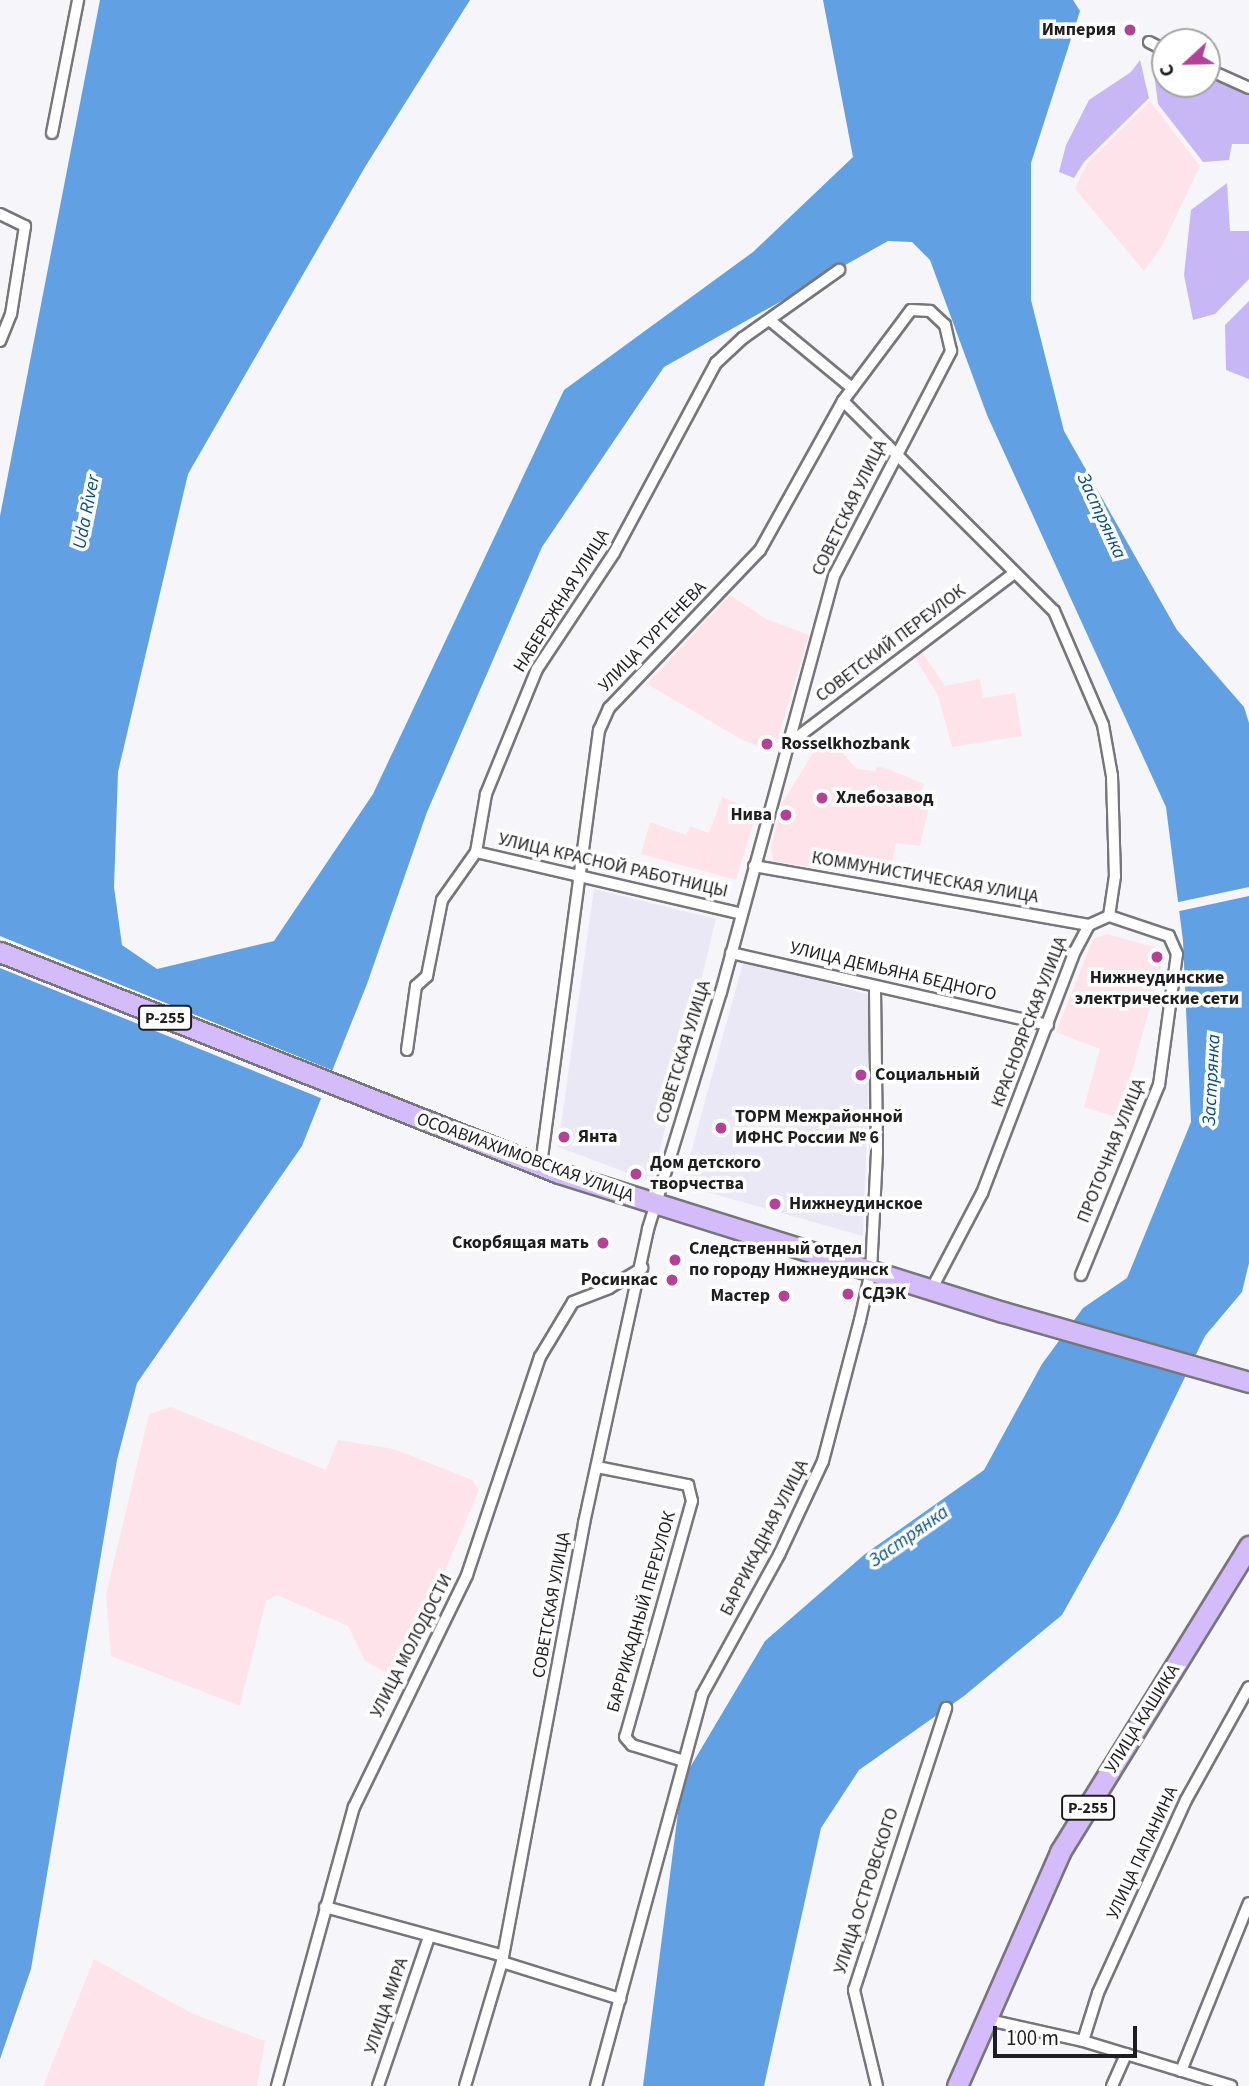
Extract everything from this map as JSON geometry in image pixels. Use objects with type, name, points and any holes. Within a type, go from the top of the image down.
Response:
[{"type":"highway","name":"ОСОАВИАХИМОВСКАЯ УЛИЦА","points":[[0,952],[330,1085],[541,1166],[655,1205],[1003,1312],[1249,1382]]},
{"type":"highway","name":"УЛИЦА КАШИКА","points":[[957,2086],[984,2019],[1060,1852],[1249,1546]]},
{"type":"street","points":[[52,133],[78,0]]},
{"type":"street","points":[[1221,75],[1249,88]]},
{"type":"street","points":[[0,214],[25,226],[11,314],[0,341]]},
{"type":"street","name":"НАБЕРЕЖНАЯ УЛИЦА","points":[[407,1050],[416,986],[427,976],[442,900],[476,852],[486,794],[537,669],[614,553],[716,363],[743,338],[772,322],[839,270]]},
{"type":"street","name":"СОВЕТСКАЯ УЛИЦА","points":[[465,2086],[501,1959],[522,1869],[597,1467],[655,1205],[731,953],[791,742],[800,693],[834,576],[894,455],[951,351],[945,325],[930,311],[911,310]]},
{"type":"street","name":"УЛИЦА ТУРГЕНЕВА","points":[[541,1166],[599,730],[609,708],[760,550],[843,401],[911,310]]},
{"type":"street","points":[[772,322],[852,388]]},
{"type":"street","points":[[843,401],[1013,574],[1054,611],[1103,725],[1112,776],[1115,860],[1109,916]]},
{"type":"street","name":"СОВЕТСКИЙ ПЕРЕУЛОК","points":[[791,742],[1013,574]]},
{"type":"street","name":"УЛИЦА КРАСНОЙ РАБОТНИЦЫ","points":[[476,852],[581,874],[742,914]]},
{"type":"street","name":"КОММУНИСТИЧЕСКАЯ УЛИЦА","points":[[754,866],[1089,925]]},
{"type":"street","name":"КРАСНОЯРСКАЯ УЛИЦА","points":[[931,1290],[982,1193],[1074,951],[1089,925],[1109,916]]},
{"type":"street","name":"ПРОТОЧНАЯ УЛИЦА","points":[[1081,1275],[1159,1085],[1177,954],[1169,936],[1109,916]]},
{"type":"street","name":"УЛИЦА ДЕМЬЯНА БЕДНОГО","points":[[731,953],[875,988],[1048,1025]]},
{"type":"street","name":"БАРРИКАДНАЯ УЛИЦА","points":[[596,2086],[702,1695],[779,1555],[823,1461],[871,1271],[877,1152],[875,988]]},
{"type":"street","name":"УЛИЦА МОЛОДОСТИ","points":[[277,2086],[354,1807],[467,1575],[540,1357],[573,1302],[610,1288],[642,1268]]},
{"type":"street","name":"БАРРИКАДНЫЙ ПЕРЕУЛОК","points":[[597,1467],[688,1485],[692,1501],[625,1737],[632,1745],[684,1761]]},
{"type":"street","name":"УЛИЦА ПАПАНИНА","points":[[1083,2040],[1098,1993],[1186,1800],[1249,1687]]},
{"type":"street","name":"УЛИЦА ОСТРОВСКОГО","points":[[877,2086],[854,1990],[946,1708]]},
{"type":"street","points":[[1181,2071],[1249,1903]]},
{"type":"street","points":[[325,1907],[501,1959],[620,1998]]},
{"type":"street","name":"УЛИЦА МИРА","points":[[378,2086],[429,1937]]},
{"type":"street","points":[[984,2019],[1083,2040],[1229,2086]]},
{"type":"street","points":[[1112,2086],[1126,2054]]},
{"type":"shaded area","points":[[1140,60],[1149,98],[1084,162],[1074,178],[1059,172],[1066,145],[1089,100],[1131,72]]},
{"type":"shaded area","points":[[1221,82],[1249,95],[1249,144],[1232,144],[1229,160],[1203,162],[1158,104],[1157,98],[1221,98]]},
{"type":"shaded area","points":[[1150,101],[1200,166],[1162,246],[1144,271],[1075,189],[1087,163]]},
{"type":"shaded area","points":[[1227,183],[1230,231],[1249,231],[1249,279],[1215,314],[1193,320],[1184,275],[1191,210]]},
{"type":"shaded area","points":[[1249,301],[1249,379],[1226,370],[1225,325]]},
{"type":"shaded area","points":[[730,595],[766,619],[809,635],[774,751],[744,741],[647,684]]},
{"type":"shaded area","points":[[921,651],[945,686],[980,679],[983,698],[1015,693],[1022,736],[952,747],[938,695],[915,658]]},
{"type":"shaded area","name":"Хлебозавод","points":[[825,734],[857,769],[875,771],[877,766],[891,770],[924,784],[920,794],[931,797],[920,846],[896,843],[889,879],[773,861],[771,848],[782,803]]},
{"type":"shaded area","points":[[722,797],[757,811],[736,880],[641,854],[650,822],[686,835],[690,826],[709,833]]},
{"type":"shaded area","points":[[594,889],[716,919],[652,1182],[558,1147]]},
{"type":"shaded area","points":[[1107,934],[1166,950],[1119,1118],[1084,1107],[1100,1049],[1056,1032],[1093,939]]},
{"type":"shaded area","points":[[744,959],[872,996],[863,1236],[682,1185]]},
{"type":"shaded area","points":[[171,1407],[326,1470],[338,1440],[394,1449],[472,1480],[479,1490],[440,1583],[392,1676],[365,1661],[348,1626],[277,1595],[266,1601],[240,1706],[111,1656],[106,1595],[149,1414]]},
{"type":"shaded area","points":[[94,1959],[191,2013],[265,2041],[257,2086],[43,2086]]},
{"type":"water","points":[[100,0],[470,0],[365,167],[188,474],[118,772],[114,887],[122,945],[157,969],[274,941],[373,794],[564,390],[753,252],[853,157],[823,0],[1073,0],[1080,11],[1031,163],[1031,300],[1064,431],[1177,630],[1244,707],[1249,723],[1249,1263],[1242,1292],[1205,1336],[1118,1515],[1062,1615],[964,1696],[859,1770],[821,1828],[764,2086],[643,2086],[682,1781],[765,1641],[865,1554],[984,1470],[1042,1364],[1083,1308],[1127,1278],[1191,1122],[1183,941],[1166,807],[987,415],[930,260],[912,242],[888,241],[664,367],[542,547],[427,812],[367,984],[302,1146],[137,1383],[117,1460],[31,1969],[0,2059],[0,516]]},
{"type":"pier","points":[[1249,887],[1249,896],[1175,912],[1174,903]]},
{"type":"pier","points":[[0,936],[334,1071],[323,1099],[0,968]]},
{"type":"place","name":"Империя","points":[[1130,30]]},
{"type":"place","name":"Rosselkhozbank","points":[[767,744]]},
{"type":"place","name":"Хлебозавод","points":[[822,798]]},
{"type":"place","name":"Нива","points":[[786,815]]},
{"type":"place","name":"Нижнеудинские электрические сети","points":[[1157,957]]},
{"type":"place","name":"Социальный","points":[[861,1075]]},
{"type":"place","name":"ТОРМ Межрайонной ИФНС России № 6","points":[[721,1128]]},
{"type":"place","name":"Янта","points":[[564,1137]]},
{"type":"place","name":"Дом детского творчества","points":[[636,1174]]},
{"type":"place","name":"Нижнеудинское","points":[[775,1204]]},
{"type":"place","name":"Скорбящая мать","points":[[603,1243]]},
{"type":"place","name":"Следственный отдел по городу Нижнеудинск","points":[[675,1260]]},
{"type":"place","name":"Росинкас","points":[[672,1280]]},
{"type":"place","name":"СДЭК","points":[[848,1294]]},
{"type":"place","name":"Мастер","points":[[784,1296]]},
{"type":"water label","name":"Uda River","points":[[87,512]]},
{"type":"water label","name":"Застрянка","points":[[1101,516]]},
{"type":"water label","name":"Застрянка","points":[[1212,1080]]},
{"type":"water label","name":"Застрянка","points":[[909,1537]]}]
